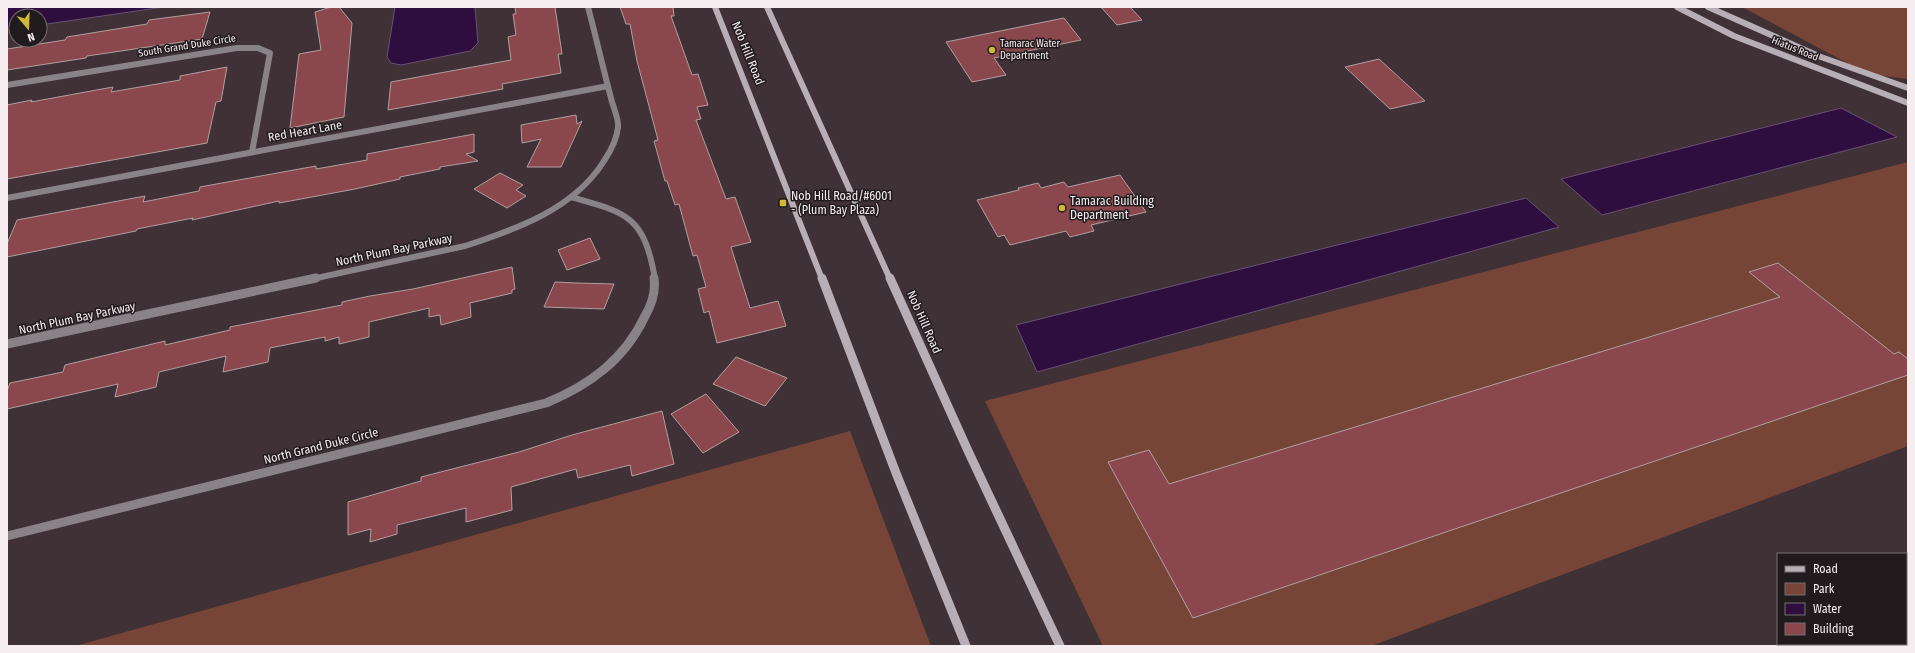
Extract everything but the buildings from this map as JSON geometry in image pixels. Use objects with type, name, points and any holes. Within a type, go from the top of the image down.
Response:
[{"type":"main road","name":"Nob Hill Road","points":[[715,7],[814,256],[896,473],[966,646]]},
{"type":"main road","name":"Nob Hill Road","points":[[767,7],[838,160],[969,453],[1060,646]]},
{"type":"main road","name":"Hiatus Road","points":[[1677,7],[1734,36],[1868,89],[1908,103]]},
{"type":"main road","name":"Hiatus Road","points":[[1708,7],[1821,56],[1908,88]]},
{"type":"street","name":"North Plum Bay Parkway","points":[[7,344],[465,246],[514,230],[540,216],[572,196],[605,160],[615,142],[618,127],[588,7]]},
{"type":"street","name":"South Grand Duke Circle","points":[[7,85],[237,48],[258,48],[270,53],[252,152]]},
{"type":"street","name":"Red Heart Lane","points":[[7,198],[608,86]]},
{"type":"street","name":"North Grand Duke Circle","points":[[7,536],[546,403],[568,395],[591,381],[627,349],[642,325],[651,305],[656,284],[641,230],[630,220],[610,210],[572,196]]},
{"type":"green space","points":[[1742,7],[1908,7],[1908,79],[1868,74]]},
{"type":"green space","points":[[1908,162],[1908,446],[1371,646],[1103,646],[985,401]]},
{"type":"green space","points":[[850,431],[931,646],[75,646]]},
{"type":"water","points":[[7,7],[164,7],[48,24],[48,8],[8,8],[7,30]]},
{"type":"water","points":[[395,7],[475,7],[478,43],[470,51],[401,65],[391,63],[387,57]]},
{"type":"water","points":[[1841,108],[1897,137],[1602,215],[1561,179]]},
{"type":"water","points":[[1526,198],[1559,227],[1037,372],[1016,325]]},
{"type":"place","name":"Tamarac Water Department","points":[[992,50]]},
{"type":"place","name":"Nob Hill Road/#6001 - (Plum Bay Plaza)","points":[[783,203]]},
{"type":"place","name":"Tamarac Building Department","points":[[1062,208]]}]
